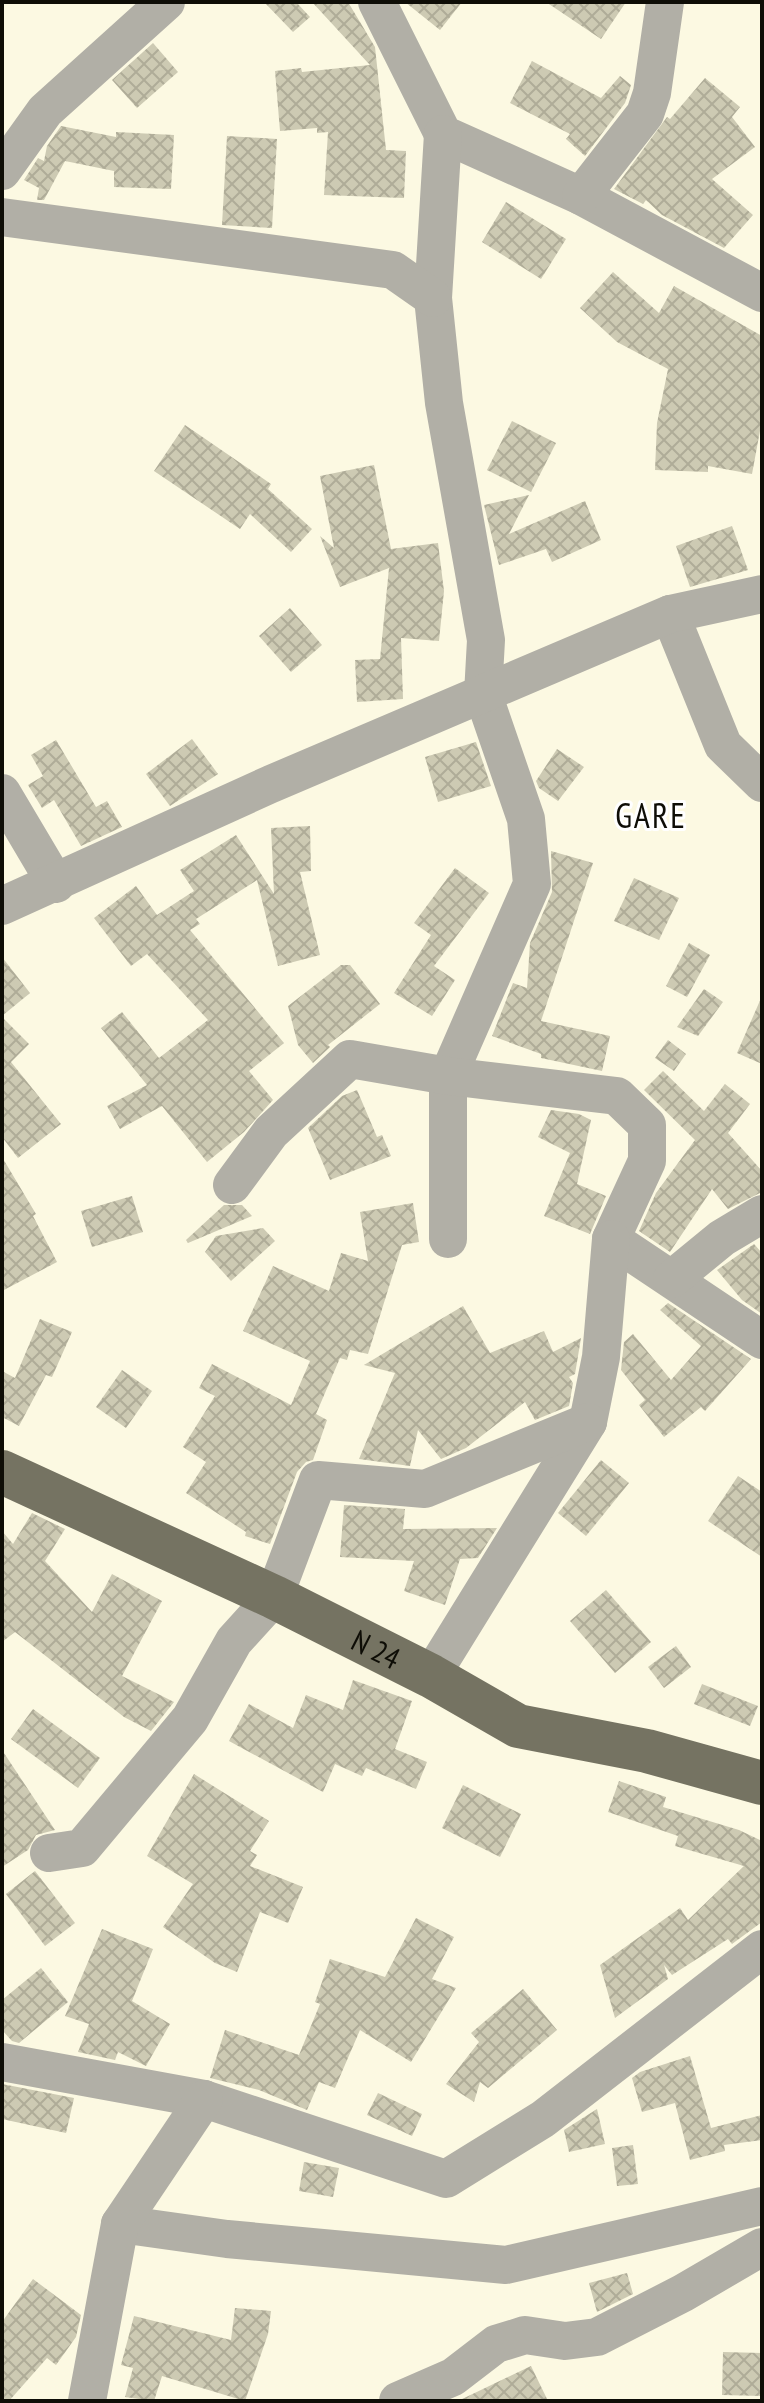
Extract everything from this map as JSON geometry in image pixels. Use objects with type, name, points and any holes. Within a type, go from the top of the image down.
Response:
[{"type":"main road","name":"N 24","points":[[2,1472],[274,1597],[431,1676],[518,1726],[647,1751],[762,1783]]},
{"type":"street","points":[[2,171],[45,111],[166,2]]},
{"type":"street","points":[[377,2],[443,134],[433,298],[444,403],[486,640],[483,694],[526,819],[532,884],[448,1076],[448,1239]]},
{"type":"street","points":[[581,196],[645,114],[652,93],[665,2]]},
{"type":"street","points":[[443,134],[581,196],[762,293]]},
{"type":"street","points":[[2,217],[393,270],[433,298]]},
{"type":"street","points":[[2,906],[271,784],[670,614],[762,594]]},
{"type":"street","points":[[670,614],[723,745],[762,783]]},
{"type":"street","points":[[2,793],[56,884]]},
{"type":"street","points":[[232,1185],[271,1132],[350,1059],[448,1076],[617,1096],[647,1125],[647,1161],[611,1239],[601,1357],[588,1422],[431,1676]]},
{"type":"street","points":[[672,1279],[722,1238],[762,1214]]},
{"type":"street","points":[[611,1239],[762,1340]]},
{"type":"street","points":[[49,1853],[82,1848],[190,1719],[234,1641],[274,1597],[318,1480],[425,1489],[588,1422]]},
{"type":"street","points":[[2,2062],[204,2099],[446,2179],[543,2119],[762,1949]]},
{"type":"street","points":[[87,2401],[120,2224],[204,2099]]},
{"type":"street","points":[[120,2224],[227,2239],[506,2265],[762,2206]]},
{"type":"street","points":[[398,2401],[453,2377],[496,2344],[525,2335],[565,2341],[597,2337],[683,2293],[762,2247]]},
{"type":"building","points":[[264,2],[296,2],[310,17],[293,32]]},
{"type":"building","points":[[312,2],[348,2],[375,47],[386,150],[406,151],[404,198],[324,195],[328,132],[317,133],[317,128],[280,131],[275,71],[301,68],[302,72],[370,65]]},
{"type":"building","points":[[405,2],[462,2],[440,30]]},
{"type":"building","points":[[546,2],[626,2],[601,39]]},
{"type":"building","points":[[153,43],[178,72],[137,108],[112,80]]},
{"type":"building","points":[[532,61],[601,98],[620,76],[631,85],[625,103],[585,156],[566,139],[570,134],[510,103]]},
{"type":"building","points":[[705,78],[740,107],[732,117],[755,147],[712,179],[753,215],[724,248],[662,215],[646,200],[643,204],[614,189],[667,117],[670,119]]},
{"type":"building","points":[[61,126],[116,137],[116,132],[174,135],[171,189],[114,187],[114,171],[65,161],[44,200],[37,200],[39,188],[24,180],[38,158],[44,161],[47,146]]},
{"type":"building","points":[[227,136],[277,139],[272,228],[222,225]]},
{"type":"building","points":[[506,202],[566,239],[541,279],[482,242]]},
{"type":"building","points":[[613,272],[659,313],[674,286],[762,336],[762,420],[752,474],[708,466],[708,472],[655,470],[657,423],[668,369],[617,342],[580,308]]},
{"type":"building","points":[[512,421],[556,443],[531,492],[487,470]]},
{"type":"building","points":[[185,425],[271,484],[268,489],[312,529],[291,552],[250,514],[240,529],[154,471]]},
{"type":"building","points":[[374,465],[391,549],[438,543],[444,591],[439,641],[401,638],[403,699],[357,702],[355,660],[380,659],[389,568],[340,587],[320,536],[334,548],[320,476]]},
{"type":"building","points":[[529,495],[509,534],[585,501],[601,540],[552,562],[546,549],[499,565],[484,505]]},
{"type":"building","points":[[732,526],[748,570],[690,587],[676,546]]},
{"type":"building","points":[[290,608],[322,645],[291,672],[259,636]]},
{"type":"building","points":[[192,739],[218,774],[170,806],[146,774]]},
{"type":"building","points":[[56,740],[96,807],[107,801],[122,827],[81,846],[54,800],[42,808],[28,785],[43,776],[31,755]]},
{"type":"building","points":[[476,742],[491,786],[438,802],[425,757]]},
{"type":"building","points":[[557,749],[584,767],[558,801],[539,788],[536,781]]},
{"type":"building","points":[[310,826],[311,871],[300,872],[320,955],[278,966],[257,880],[196,919],[200,924],[190,930],[284,1043],[249,1071],[273,1100],[244,1132],[207,1162],[162,1106],[120,1129],[107,1106],[147,1085],[101,1028],[122,1012],[159,1058],[208,1020],[147,954],[131,966],[94,918],[136,886],[157,915],[194,891],[180,870],[236,835],[274,894],[271,828]]},
{"type":"building","points":[[551,851],[593,863],[541,1021],[610,1036],[602,1071],[541,1058],[541,1054],[492,1036],[513,983],[527,988],[530,943],[552,892]]},
{"type":"building","points":[[455,868],[489,893],[434,966],[455,980],[432,1016],[394,993],[431,935],[414,923]]},
{"type":"building","points":[[634,878],[679,898],[659,940],[614,921]]},
{"type":"building","points":[[689,943],[710,955],[687,997],[666,986]]},
{"type":"building","points":[[2,957],[30,993],[2,1016]]},
{"type":"building","points":[[341,965],[350,965],[380,1004],[328,1045],[330,1047],[313,1063],[298,1045],[288,1006]]},
{"type":"building","points":[[704,989],[723,1002],[698,1036],[677,1027]]},
{"type":"building","points":[[762,996],[762,1064],[737,1053]]},
{"type":"building","points":[[2,1017],[29,1044],[11,1062],[61,1124],[18,1158],[2,1137]]},
{"type":"building","points":[[668,1040],[686,1054],[674,1071],[655,1058]]},
{"type":"building","points":[[663,1071],[704,1111],[725,1084],[750,1104],[728,1133],[762,1171],[762,1192],[728,1209],[712,1189],[670,1252],[639,1231],[656,1193],[695,1140],[644,1090]]},
{"type":"building","points":[[357,1090],[377,1137],[382,1135],[391,1156],[330,1180],[308,1128],[342,1096]]},
{"type":"building","points":[[551,1110],[579,1114],[591,1120],[577,1184],[606,1196],[590,1234],[544,1216],[570,1153],[538,1137]]},
{"type":"building","points":[[2,1157],[36,1214],[33,1216],[57,1262],[2,1291]]},
{"type":"building","points":[[132,1196],[143,1232],[92,1247],[81,1211]]},
{"type":"building","points":[[413,1203],[419,1242],[402,1245],[368,1354],[350,1350],[347,1360],[340,1358],[316,1414],[327,1420],[313,1460],[306,1462],[297,1472],[270,1544],[245,1536],[246,1532],[186,1493],[206,1462],[183,1447],[215,1396],[199,1388],[212,1364],[291,1405],[310,1361],[243,1331],[273,1266],[329,1291],[341,1253],[368,1261],[360,1212]]},
{"type":"building","points":[[224,1205],[242,1205],[252,1216],[188,1243],[186,1240]]},
{"type":"building","points":[[263,1228],[275,1241],[231,1281],[205,1252],[216,1236]]},
{"type":"building","points":[[754,1244],[762,1253],[762,1314],[742,1300],[717,1270]]},
{"type":"building","points":[[668,1303],[751,1359],[705,1411],[701,1407],[664,1437],[639,1405],[645,1400],[621,1370],[624,1342],[633,1334],[671,1380],[701,1346],[660,1310]]},
{"type":"building","points":[[463,1306],[490,1353],[544,1331],[553,1352],[581,1338],[575,1374],[569,1377],[573,1383],[569,1406],[535,1420],[525,1402],[466,1448],[441,1459],[418,1430],[410,1466],[359,1459],[395,1373],[364,1365]]},
{"type":"building","points":[[40,1319],[72,1332],[52,1377],[46,1375],[19,1426],[2,1417],[2,1371],[15,1378]]},
{"type":"building","points":[[122,1370],[152,1391],[126,1428],[96,1407]]},
{"type":"building","points":[[601,1460],[629,1483],[586,1536],[558,1513]]},
{"type":"building","points":[[738,1476],[762,1492],[762,1557],[708,1521]]},
{"type":"building","points":[[344,1505],[405,1509],[403,1529],[497,1528],[478,1558],[460,1559],[445,1605],[404,1591],[414,1561],[340,1557]]},
{"type":"building","points":[[32,1513],[65,1529],[45,1561],[92,1612],[112,1574],[162,1601],[122,1676],[174,1702],[151,1731],[124,1717],[15,1632],[2,1642],[2,1531],[13,1544]]},
{"type":"building","points":[[606,1590],[651,1642],[615,1673],[570,1621]]},
{"type":"building","points":[[676,1646],[691,1667],[664,1688],[648,1667]]},
{"type":"building","points":[[353,1680],[412,1701],[395,1749],[427,1762],[416,1789],[366,1768],[362,1776],[335,1764],[323,1792],[229,1741],[249,1704],[293,1728],[306,1695],[343,1710]]},
{"type":"building","points":[[702,1684],[758,1706],[750,1726],[694,1704]]},
{"type":"building","points":[[33,1709],[100,1758],[78,1788],[11,1739]]},
{"type":"building","points":[[2,1750],[55,1830],[36,1835],[28,1850],[2,1867]]},
{"type":"building","points":[[194,1774],[269,1821],[250,1851],[257,1855],[250,1866],[303,1887],[288,1923],[260,1912],[237,1972],[215,1963],[163,1927],[193,1884],[147,1856]]},
{"type":"building","points":[[619,1781],[666,1797],[663,1807],[739,1830],[762,1841],[762,1922],[732,1944],[728,1939],[672,1975],[664,1965],[668,1979],[615,2018],[600,1965],[680,1908],[688,1920],[744,1866],[675,1846],[678,1836],[608,1812]]},
{"type":"building","points":[[463,1785],[521,1814],[500,1857],[442,1828]]},
{"type":"building","points":[[35,1871],[75,1923],[45,1946],[6,1894]]},
{"type":"building","points":[[416,1918],[454,1937],[432,1979],[456,1988],[411,2062],[360,2030],[335,2088],[319,2082],[307,2110],[259,2090],[210,2078],[225,2030],[299,2055],[320,2004],[315,2002],[330,1959],[385,1977]]},
{"type":"building","points":[[102,1929],[153,1949],[132,2001],[170,2024],[146,2066],[118,2052],[115,2060],[78,2052],[89,2024],[65,2016]]},
{"type":"building","points":[[41,1968],[68,2002],[19,2043],[12,2041],[2,2030],[2,2000]]},
{"type":"building","points":[[523,1989],[557,2030],[488,2088],[480,2082],[474,2102],[446,2084],[479,2042],[471,2033]]},
{"type":"building","points":[[690,2056],[711,2128],[762,2115],[762,2140],[724,2145],[725,2151],[690,2160],[675,2103],[642,2112],[632,2078],[640,2072]]},
{"type":"building","points":[[2,2084],[74,2098],[66,2133],[2,2119]]},
{"type":"building","points":[[378,2093],[422,2114],[412,2136],[367,2115]]},
{"type":"building","points":[[597,2109],[605,2144],[569,2152],[564,2130]]},
{"type":"building","points":[[633,2145],[638,2184],[617,2186],[612,2148]]},
{"type":"building","points":[[304,2162],[339,2168],[333,2197],[299,2191]]},
{"type":"building","points":[[627,2273],[633,2294],[597,2312],[589,2283]]},
{"type":"building","points":[[33,2279],[81,2315],[76,2337],[56,2365],[47,2358],[9,2401],[2,2401],[2,2322]]},
{"type":"building","points":[[235,2308],[271,2311],[268,2334],[245,2401],[162,2376],[154,2401],[125,2397],[133,2368],[121,2365],[134,2316],[231,2340]]},
{"type":"building","points":[[723,2352],[762,2353],[762,2396],[722,2395]]},
{"type":"building","points":[[531,2366],[548,2401],[458,2401]]},
{"type":"district","name":"GARE","points":[[651,815]]}]
